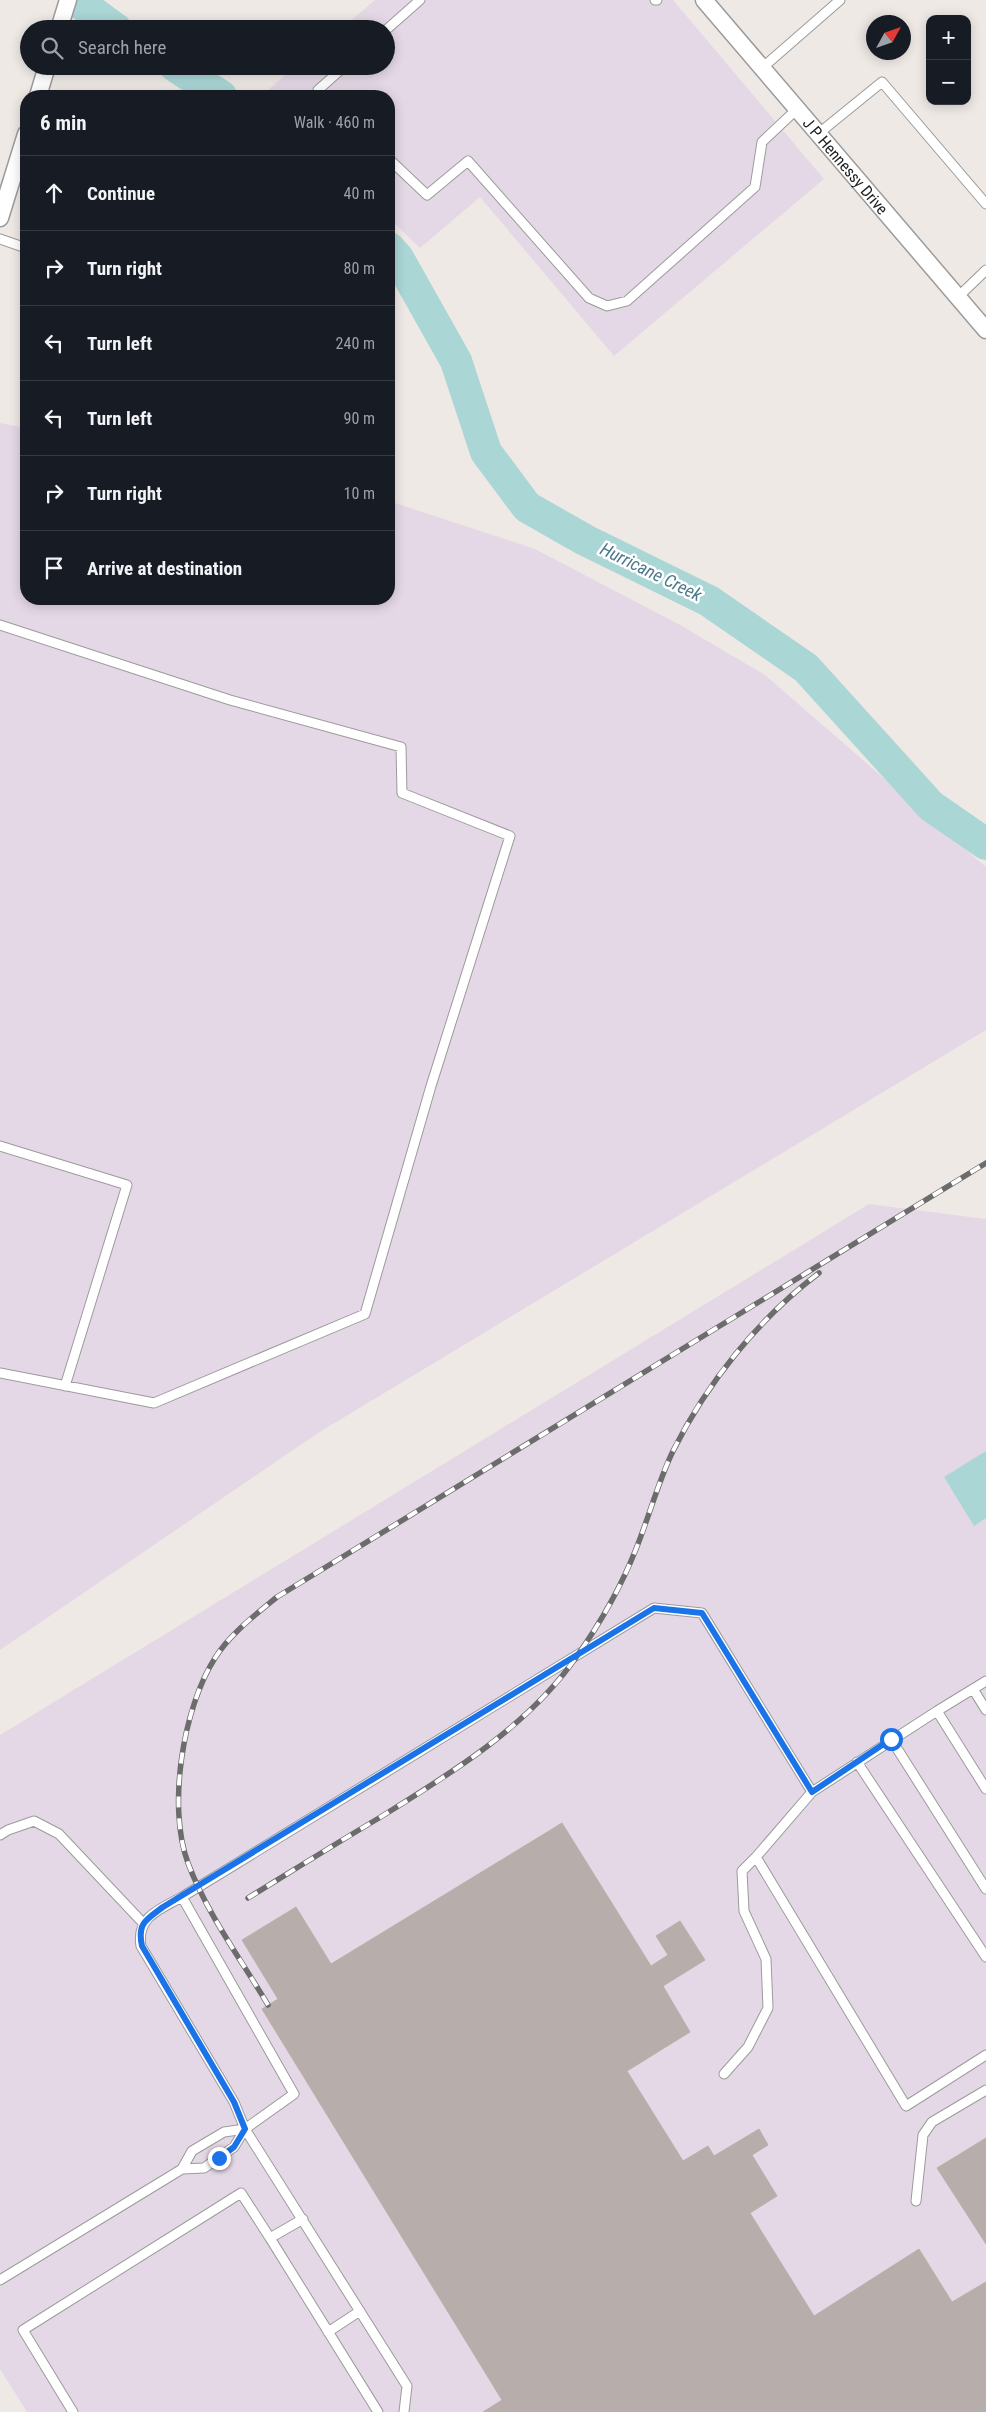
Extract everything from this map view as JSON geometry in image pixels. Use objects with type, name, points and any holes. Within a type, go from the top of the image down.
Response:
[{"type":"street","name":"J P Hennessy Drive","points":[[704,0],[986,330]]},
{"type":"street","points":[[62,20],[67,3]]},
{"type":"street","points":[[40,90],[44,75]]},
{"type":"street","points":[[0,218],[3,198],[20,151]]},
{"type":"lane","points":[[395,22],[420,0]]},
{"type":"lane","points":[[762,68],[840,0]]},
{"type":"lane","points":[[318,90],[335,75]]},
{"type":"lane","points":[[818,134],[882,82],[986,204]]},
{"type":"lane","points":[[395,165],[427,196],[468,161],[589,298],[607,306],[627,301],[756,188],[762,142],[797,109]]},
{"type":"lane","points":[[0,239],[20,246]]},
{"type":"lane","points":[[958,297],[986,270]]},
{"type":"lane","points":[[0,626],[230,700],[400,747],[402,793],[510,836],[431,1086],[365,1314],[154,1404],[0,1373]]},
{"type":"lane","points":[[0,1146],[127,1185],[64,1386]]},
{"type":"lane","points":[[404,2412],[407,2386],[245,2129],[234,2102],[142,1946],[139,1935],[143,1923],[182,1897],[654,1608],[702,1613],[812,1792]]},
{"type":"lane","points":[[724,2074],[748,2047],[768,2008],[766,1959],[744,1911],[742,1871],[812,1792],[891,1739],[986,1681]]},
{"type":"lane","points":[[973,1689],[986,1710]]},
{"type":"lane","points":[[937,1710],[986,1788]]},
{"type":"lane","points":[[891,1739],[986,1889]]},
{"type":"lane","points":[[857,1762],[986,1957]]},
{"type":"lane","points":[[0,1835],[8,1830],[34,1821],[59,1834],[143,1923]]},
{"type":"lane","points":[[756,1857],[906,2106],[986,2055]]},
{"type":"lane","points":[[0,2280],[182,2169],[204,2168],[234,2147],[245,2129],[294,2094],[182,1897]]},
{"type":"lane","points":[[916,2201],[923,2135],[932,2122],[986,2090]]},
{"type":"lane","points":[[182,2169],[192,2151],[224,2132],[245,2129]]},
{"type":"lane","points":[[73,2412],[23,2330],[241,2193],[378,2412]]},
{"type":"lane","points":[[270,2238],[303,2219]]},
{"type":"lane","points":[[328,2332],[360,2311]]},
{"type":"shaded area","points":[[375,0],[673,0],[824,179],[614,356],[480,197],[420,248],[395,224],[395,90],[268,90],[286,75],[395,75],[395,20],[352,20]]},
{"type":"shaded area","points":[[0,423],[20,427],[20,605],[395,605],[395,503],[535,549],[682,626],[765,675],[986,867],[986,1030],[318,1433],[0,1650]]},
{"type":"shaded area","points":[[869,1204],[986,1219],[986,2412],[27,2412],[0,2369],[0,1735]]},
{"type":"water","points":[[986,1451],[986,1518],[974,1526],[944,1477]]},
{"type":"building","points":[[562,1823],[651,1966],[668,1955],[656,1936],[680,1921],[705,1960],[663,1986],[690,2032],[627,2071],[683,2161],[708,2146],[714,2156],[759,2129],[768,2145],[752,2155],[777,2196],[750,2213],[814,2316],[919,2249],[952,2302],[986,2282],[986,2412],[483,2412],[502,2400],[262,2009],[278,1999],[242,1940],[296,1907],[331,1964]]},
{"type":"building","points":[[986,2138],[986,2244],[937,2168]]},
{"type":"waterway","name":"Hurricane Creek","points":[[76,0],[104,20]]},
{"type":"waterway","name":"Hurricane Creek","points":[[189,75],[212,90]]},
{"type":"waterway","name":"Hurricane Creek","points":[[395,255],[456,361],[486,452],[527,507],[585,540],[709,601],[806,668],[931,806],[986,844]]},
{"type":"railway","points":[[268,2005],[204,1900],[188,1863],[182,1840],[179,1814],[179,1787],[187,1730],[194,1703],[204,1679],[221,1649],[243,1625],[277,1597],[986,1163]]},
{"type":"railway","points":[[248,1898],[460,1766],[512,1726],[536,1705],[558,1681],[586,1643],[617,1591],[636,1549],[673,1451],[702,1401],[718,1377],[755,1332],[775,1311],[819,1273]]},
{"type":"route","points":[[219,2158],[234,2147],[245,2129],[234,2102],[142,1946],[139,1935],[143,1923],[163,1907],[654,1608],[702,1613],[812,1792],[891,1739]]}]
